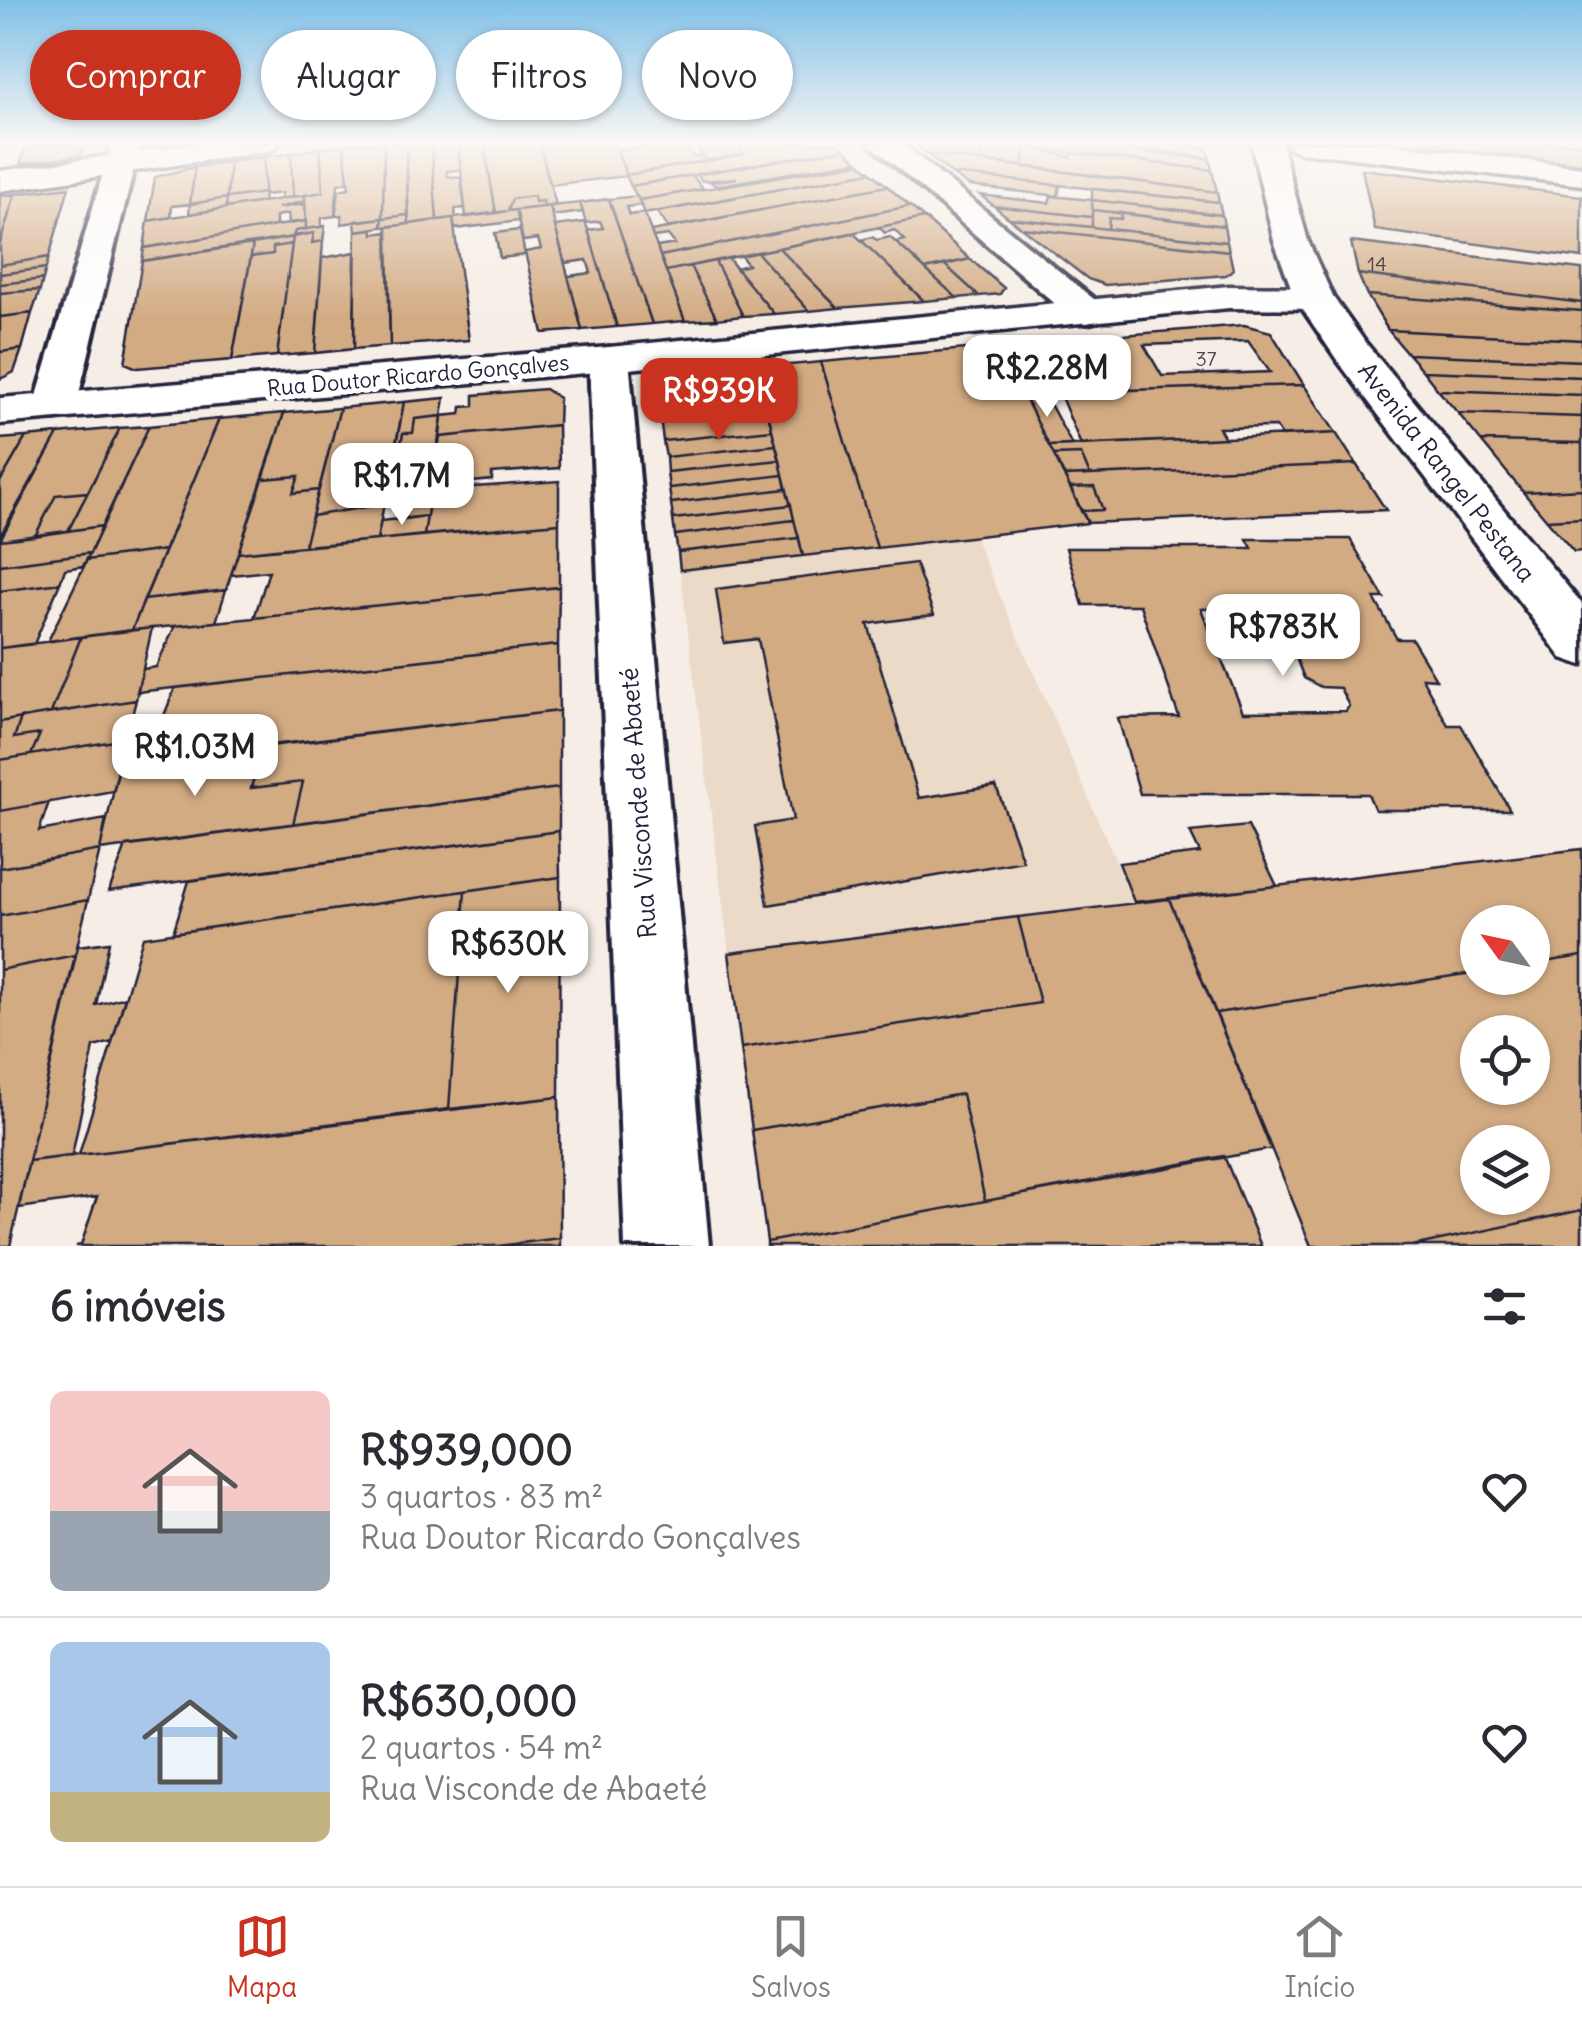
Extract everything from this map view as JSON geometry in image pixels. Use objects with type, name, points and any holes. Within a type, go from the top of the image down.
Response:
[{"type":"street","points":[[55,406],[110,201]]},
{"type":"street","points":[[954,201],[1087,312]]},
{"type":"street","name":"Avenida Rangel Pestana","points":[[1281,201],[1314,298],[1351,351],[1579,634]]},
{"type":"street","name":"Rua Doutor Ricardo Gonçalves","points":[[0,412],[609,360],[1229,298],[1314,298]]},
{"type":"street","name":"Rua Visconde de Abaeté","points":[[609,360],[667,1246]]},
{"type":"shaded area","points":[[974,536],[1134,902],[729,953],[680,570]]},
{"type":"building","points":[[0,201],[13,201],[0,244]]},
{"type":"building","points":[[13,201],[65,201],[49,257],[0,265],[0,244]]},
{"type":"building","points":[[151,201],[190,201],[172,206],[171,217],[148,221]]},
{"type":"building","points":[[227,201],[263,201],[263,202],[226,208]]},
{"type":"building","points":[[227,201],[226,208],[189,214],[190,204]]},
{"type":"building","points":[[268,201],[304,201],[278,208],[305,204],[306,221],[289,223],[288,214],[276,216],[276,226],[144,248],[148,221]]},
{"type":"building","points":[[305,201],[336,201],[335,216],[322,218],[321,227],[306,229]]},
{"type":"building","points":[[337,201],[383,201],[383,218],[341,224],[342,215],[335,216]]},
{"type":"building","points":[[383,201],[408,201],[408,215],[383,218]]},
{"type":"building","points":[[408,201],[436,201],[437,220],[409,224]]},
{"type":"building","points":[[436,201],[464,201],[465,208],[455,209],[456,218],[437,220]]},
{"type":"building","points":[[464,201],[494,201],[496,213],[466,217]]},
{"type":"building","points":[[494,201],[511,201],[508,211],[496,213]]},
{"type":"building","points":[[511,201],[543,201],[544,207],[508,211]]},
{"type":"building","points":[[610,201],[639,201],[641,205],[626,207],[629,215],[644,213],[685,321],[652,324]]},
{"type":"building","points":[[610,201],[652,324],[617,327],[588,230],[603,228],[600,221],[586,223],[580,203]]},
{"type":"building","points":[[639,201],[713,201],[644,214]]},
{"type":"building","points":[[715,201],[808,201],[668,228],[657,212]]},
{"type":"building","points":[[808,201],[904,201],[910,206],[660,256],[657,247],[675,244],[668,235],[653,237],[651,231]]},
{"type":"building","points":[[988,201],[1092,201],[1092,217],[994,206]]},
{"type":"building","points":[[1092,201],[1102,201],[1222,215],[1224,226],[1092,210]]},
{"type":"building","points":[[1102,201],[1219,202],[1222,215]]},
{"type":"building","points":[[1369,201],[1582,201],[1582,258],[1375,230]]},
{"type":"building","points":[[580,203],[583,212],[552,216],[550,206]]},
{"type":"building","points":[[550,206],[582,330],[543,333],[525,252],[541,249],[538,239],[523,241],[516,210]]},
{"type":"building","points":[[910,206],[924,218],[666,271],[660,256]]},
{"type":"building","points":[[994,206],[1092,217],[1092,227],[1009,218]]},
{"type":"building","points":[[516,210],[519,221],[455,229],[453,218]]},
{"type":"building","points":[[1092,210],[1121,213],[1121,219],[1109,218],[1108,229],[1092,227]]},
{"type":"building","points":[[1121,213],[1224,226],[1227,242],[1108,229],[1109,218],[1121,219]]},
{"type":"building","points":[[408,215],[409,224],[382,227],[383,218]]},
{"type":"building","points":[[383,218],[382,227],[356,231],[355,221]]},
{"type":"building","points":[[453,218],[469,340],[390,346],[387,227]]},
{"type":"building","points":[[924,218],[970,259],[925,269],[896,242],[905,240],[894,230],[885,233],[879,227]]},
{"type":"building","points":[[1009,218],[1227,242],[1229,251],[1022,228]]},
{"type":"building","points":[[306,221],[306,229],[295,231],[293,237],[142,261],[144,248]]},
{"type":"building","points":[[585,222],[617,327],[582,330],[568,276],[591,273],[587,260],[565,263],[555,226]]},
{"type":"building","points":[[325,226],[323,241],[312,243],[314,233],[293,236],[295,231]]},
{"type":"building","points":[[1022,228],[1229,251],[1233,269],[1226,275],[1105,285],[1088,279]]},
{"type":"building","points":[[373,229],[373,234],[388,232],[390,346],[354,349],[356,231]]},
{"type":"building","points":[[520,230],[525,255],[500,258],[495,233]]},
{"type":"building","points":[[314,233],[312,243],[323,241],[315,353],[277,356],[293,237]]},
{"type":"building","points":[[853,233],[924,301],[838,308],[779,248]]},
{"type":"building","points":[[293,237],[292,244],[273,247],[273,254],[251,257],[253,244]]},
{"type":"building","points":[[890,237],[957,298],[924,301],[861,240]]},
{"type":"building","points":[[1351,242],[1582,269],[1582,303],[1358,274]]},
{"type":"building","points":[[253,244],[232,360],[137,368],[125,363],[142,261]]},
{"type":"building","points":[[292,244],[277,356],[232,360],[251,257],[273,254],[273,247]]},
{"type":"building","points":[[779,248],[838,308],[809,311],[757,252]]},
{"type":"building","points":[[355,252],[354,349],[315,353],[322,258]]},
{"type":"building","points":[[757,252],[809,311],[774,314],[736,268],[748,265],[741,256]]},
{"type":"building","points":[[49,257],[46,268],[0,274],[0,265]]},
{"type":"building","points":[[728,258],[774,314],[743,316],[715,261]]},
{"type":"building","points":[[970,259],[1004,288],[1000,294],[979,296],[945,265]]},
{"type":"building","points":[[715,261],[743,316],[717,319],[690,266]]},
{"type":"building","points":[[945,265],[979,296],[957,298],[925,269]]},
{"type":"building","points":[[690,266],[717,319],[685,321],[666,271]]},
{"type":"building","points":[[46,268],[43,279],[0,284],[0,274]]},
{"type":"building","points":[[1358,274],[1582,303],[1582,311],[1367,295]]},
{"type":"building","points":[[43,279],[40,290],[0,293],[0,284]]},
{"type":"building","points":[[40,290],[32,313],[0,317],[0,293]]},
{"type":"building","points":[[1367,295],[1582,311],[1582,340],[1388,330]]},
{"type":"building","points":[[32,313],[22,349],[0,352],[0,317]]},
{"type":"building","points":[[1244,325],[1271,332],[1304,385],[1131,390],[1098,337]]},
{"type":"building","points":[[1388,330],[1582,340],[1582,361],[1408,354]]},
{"type":"building","points":[[1098,337],[1131,390],[1023,393],[999,346]]},
{"type":"building","points":[[1248,341],[1270,372],[1162,376],[1144,345]]},
{"type":"building","points":[[999,346],[1088,523],[877,548],[821,362]]},
{"type":"building","points":[[22,349],[14,372],[0,379],[0,352]]},
{"type":"building","points":[[1408,354],[1582,361],[1582,377],[1423,371]]},
{"type":"building","points":[[821,362],[877,548],[803,556],[757,368]]},
{"type":"building","points":[[757,368],[772,430],[663,441],[656,385],[663,378]]},
{"type":"building","points":[[1423,371],[1582,377],[1582,395],[1438,390]]},
{"type":"building","points":[[1304,385],[1336,433],[1282,436],[1276,427],[1219,428],[1225,438],[1081,445],[1059,392]]},
{"type":"building","points":[[545,389],[559,398],[558,425],[440,437],[442,416],[461,414],[462,407],[474,406],[474,395]]},
{"type":"building","points":[[1438,390],[1582,395],[1582,417],[1458,413]]},
{"type":"building","points":[[1023,393],[1044,393],[1072,445],[1049,446]]},
{"type":"building","points":[[445,398],[442,416],[415,419],[413,433],[403,433],[401,446],[396,446],[404,402]]},
{"type":"building","points":[[404,402],[384,504],[312,516],[340,408]]},
{"type":"building","points":[[340,408],[319,490],[293,493],[299,476],[263,479],[284,413]]},
{"type":"building","points":[[284,413],[226,590],[144,600],[219,419]]},
{"type":"building","points":[[1458,413],[1582,417],[1582,443],[1481,441]]},
{"type":"building","points":[[442,416],[427,516],[397,520],[406,469],[396,470],[403,433],[413,433],[415,419]]},
{"type":"building","points":[[219,419],[165,550],[87,560],[149,426]]},
{"type":"building","points":[[558,425],[559,468],[492,473],[492,480],[432,486],[440,437]]},
{"type":"building","points":[[149,426],[102,526],[68,531],[120,428]]},
{"type":"building","points":[[120,428],[88,492],[56,495],[35,536],[0,540],[58,434]]},
{"type":"building","points":[[772,430],[776,445],[666,457],[663,441]]},
{"type":"building","points":[[1336,433],[1356,464],[1090,475],[1081,454],[1054,455],[1049,446]]},
{"type":"building","points":[[58,434],[0,536],[0,482],[26,437]]},
{"type":"building","points":[[26,437],[0,482],[0,439]]},
{"type":"building","points":[[1481,441],[1582,443],[1582,489],[1523,492]]},
{"type":"building","points":[[776,445],[780,460],[667,472],[666,457]]},
{"type":"building","points":[[1081,454],[1090,475],[1064,476],[1054,455]]},
{"type":"building","points":[[780,460],[783,475],[669,488],[667,472]]},
{"type":"building","points":[[1356,464],[1386,510],[1088,523],[1081,511],[1103,510],[1094,487],[1070,488],[1064,476]]},
{"type":"building","points":[[783,475],[786,489],[671,503],[669,488]]},
{"type":"building","points":[[299,476],[293,493],[319,490],[304,546],[238,553],[263,479]]},
{"type":"building","points":[[559,481],[559,523],[424,535],[431,490]]},
{"type":"building","points":[[1094,487],[1103,510],[1081,511],[1070,488]]},
{"type":"building","points":[[786,489],[791,505],[673,519],[671,503]]},
{"type":"building","points":[[1582,489],[1582,518],[1547,520],[1523,492]]},
{"type":"building","points":[[88,492],[68,531],[35,536],[56,495]]},
{"type":"building","points":[[384,504],[377,540],[304,546],[312,516]]},
{"type":"building","points":[[791,505],[794,520],[675,535],[673,519]]},
{"type":"building","points":[[427,516],[424,535],[377,540],[381,521]]},
{"type":"building","points":[[1582,518],[1582,551],[1574,552],[1547,520]]},
{"type":"building","points":[[794,520],[799,538],[678,552],[675,535]]},
{"type":"building","points":[[559,523],[559,587],[254,618],[269,571],[231,575],[238,553]]},
{"type":"building","points":[[102,526],[90,553],[0,565],[0,540]]},
{"type":"building","points":[[799,538],[803,556],[680,570],[678,552]]},
{"type":"building","points":[[1247,539],[1350,539],[1384,598],[1374,598],[1397,639],[1412,639],[1436,679],[1422,678],[1448,725],[1461,725],[1510,810],[1375,810],[1368,794],[1140,794],[1118,718],[1179,717],[1140,605],[1083,605],[1066,548],[1252,548]],"holes":[[[1284,608],[1302,612],[1311,629],[1294,629],[1288,638],[1304,678],[1321,687],[1340,688],[1349,706],[1346,711],[1243,712],[1201,609]]]},
{"type":"building","points":[[165,550],[132,630],[48,641],[87,560]]},
{"type":"building","points":[[90,553],[83,566],[65,569],[60,583],[0,591],[0,565]]},
{"type":"building","points":[[915,563],[934,615],[868,624],[919,798],[996,786],[1023,861],[768,905],[755,826],[793,820],[758,639],[724,643],[716,589]]},
{"type":"building","points":[[60,583],[34,644],[0,648],[0,591]]},
{"type":"building","points":[[559,587],[558,645],[137,692],[143,669],[156,667],[175,626]]},
{"type":"building","points":[[226,590],[216,622],[132,630],[144,600]]},
{"type":"building","points":[[152,628],[136,700],[51,713],[81,637]]},
{"type":"building","points":[[81,637],[51,713],[0,722],[0,648]]},
{"type":"building","points":[[558,645],[559,711],[146,761],[175,688]]},
{"type":"building","points":[[136,700],[126,739],[31,755],[40,734],[14,738],[21,718]]},
{"type":"building","points":[[559,711],[559,788],[293,824],[303,782],[251,788],[263,746]]},
{"type":"building","points":[[21,718],[14,738],[40,734],[31,755],[0,760],[0,722]]},
{"type":"building","points":[[126,739],[113,791],[0,811],[0,760]]},
{"type":"building","points":[[263,746],[251,788],[303,782],[293,824],[100,850],[120,763]]},
{"type":"building","points":[[559,788],[559,831],[109,891],[126,846]]},
{"type":"building","points":[[49,802],[39,831],[106,819],[100,850],[0,868],[0,811]]},
{"type":"building","points":[[1248,826],[1277,886],[1134,902],[1119,863],[1200,853],[1190,832]]},
{"type":"building","points":[[559,831],[560,877],[173,933],[189,881]]},
{"type":"building","points":[[1582,849],[1582,956],[1550,961],[1550,905],[1460,905],[1460,975],[1216,1013],[1169,899]]},
{"type":"building","points":[[100,850],[88,900],[0,916],[0,868]]},
{"type":"building","points":[[560,877],[559,1097],[449,1109],[465,891]]},
{"type":"building","points":[[465,891],[449,1109],[79,1155],[143,937]]},
{"type":"building","points":[[1169,899],[1271,1149],[985,1201],[962,1094],[752,1130],[741,1048],[1040,1003],[1018,917]]},
{"type":"building","points":[[88,900],[75,955],[0,970],[0,916]]},
{"type":"building","points":[[1018,917],[1040,1003],[741,1048],[729,953]]},
{"type":"building","points":[[109,942],[96,1005],[125,997],[112,1042],[94,1047],[72,1156],[29,1161],[78,946]]},
{"type":"building","points":[[75,955],[10,1246],[0,1246],[0,970]]},
{"type":"building","points":[[1582,956],[1582,1210],[1412,1246],[1311,1246],[1216,1013],[1460,975],[1460,995],[1550,995],[1550,961]]},
{"type":"building","points":[[962,1094],[985,1201],[767,1242],[752,1130]]},
{"type":"building","points":[[559,1097],[560,1238],[498,1246],[76,1246],[81,1245],[97,1197],[19,1208],[29,1161]]},
{"type":"building","points":[[1224,1156],[1261,1246],[767,1246],[767,1242]]},
{"type":"building","points":[[1582,1210],[1582,1246],[1412,1246]]},
{"type":"building","points":[[560,1238],[560,1246],[498,1246]]}]
